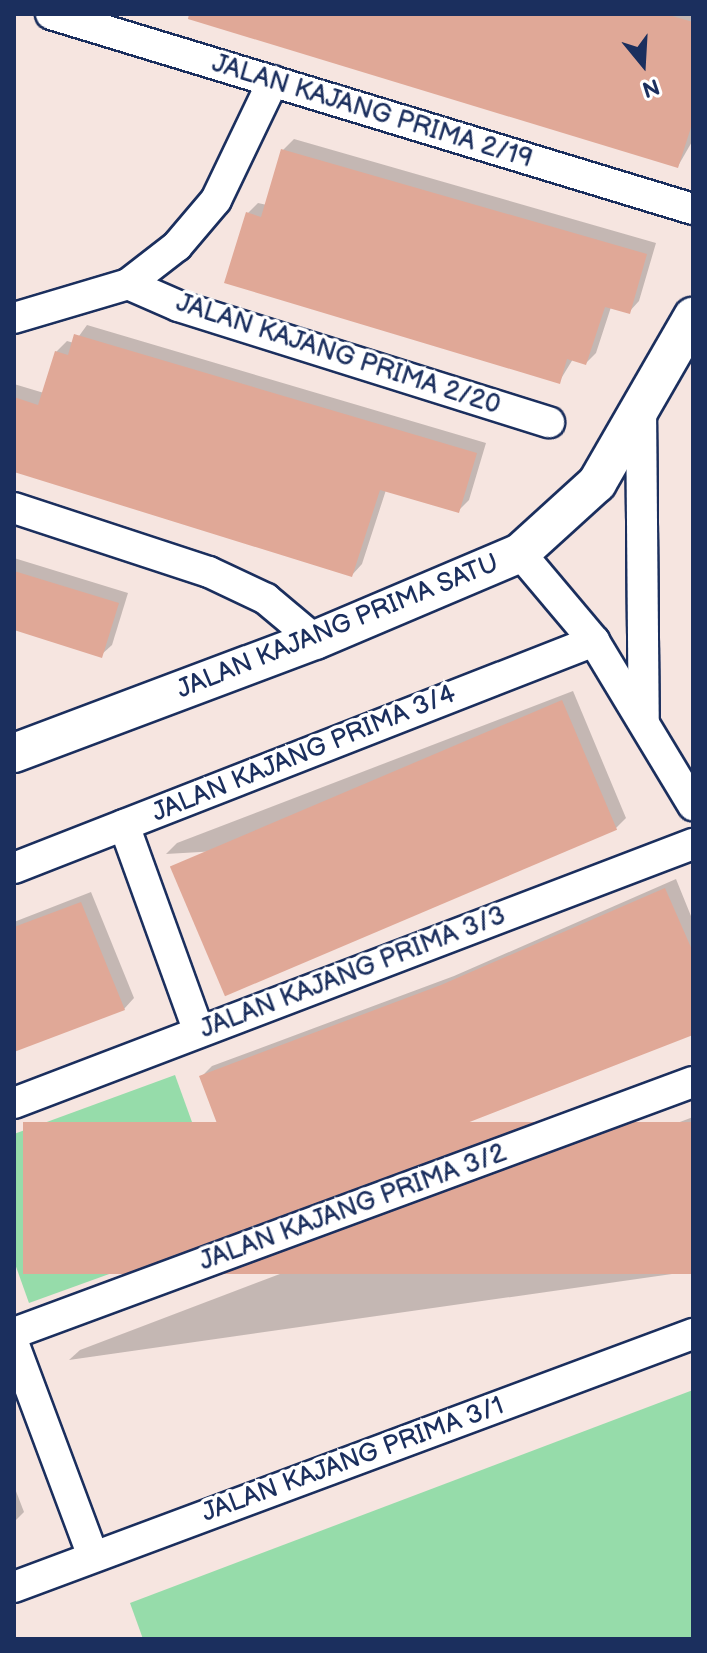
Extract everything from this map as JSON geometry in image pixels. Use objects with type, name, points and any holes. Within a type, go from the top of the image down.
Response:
[{"type":"street","name":"JALAN KAJANG PRIMA 2/19","points":[[51,14],[693,209]]},
{"type":"street","points":[[14,318],[128,284],[177,246],[216,200],[273,81]]},
{"type":"street","name":"JALAN KAJANG PRIMA 2/20","points":[[128,284],[178,306],[549,422]]},
{"type":"street","name":"JALAN KAJANG PRIMA SATU","points":[[14,753],[315,640],[520,553],[597,483],[693,317]]},
{"type":"street","points":[[641,407],[644,721]]},
{"type":"street","points":[[14,508],[209,572],[266,599],[315,640]]},
{"type":"street","points":[[520,553],[594,641],[693,805]]},
{"type":"street","name":"JALAN KAJANG PRIMA 3/4","points":[[14,868],[594,641]]},
{"type":"street","points":[[124,825],[199,1032]]},
{"type":"street","name":"JALAN KAJANG PRIMA 3/3","points":[[14,1103],[693,844]]},
{"type":"street","name":"JALAN KAJANG PRIMA 3/2","points":[[14,1333],[693,1082]]},
{"type":"street","name":"JALAN KAJANG PRIMA 3/1","points":[[14,1587],[693,1334]]},
{"type":"street","points":[[14,1345],[93,1556]]},
{"type":"green space","points":[[175,1075],[231,1230],[29,1303],[14,1261],[14,1134]]},
{"type":"green space","points":[[693,1390],[693,1639],[143,1639],[130,1603]]},
{"type":"building","points":[[189,14],[665,14],[693,22],[693,121],[678,168],[188,19]]},
{"type":"building","points":[[281,149],[647,254],[630,314],[605,307],[586,365],[567,359],[560,384],[224,283],[246,212],[261,217]]},
{"type":"building","points":[[74,334],[477,453],[459,513],[380,490],[352,577],[14,472],[14,397],[38,405],[55,351],[68,355]]},
{"type":"building","points":[[14,571],[119,603],[102,658],[14,630]]},
{"type":"building","points":[[562,700],[617,830],[225,996],[170,866]]},
{"type":"building","points":[[665,888],[693,952],[693,1035],[249,1208],[199,1076],[441,985]]},
{"type":"building","points":[[81,902],[125,1010],[14,1052],[14,927]]},
{"type":"building","points":[[23,1122],[693,1122],[693,1274],[23,1274]]}]
